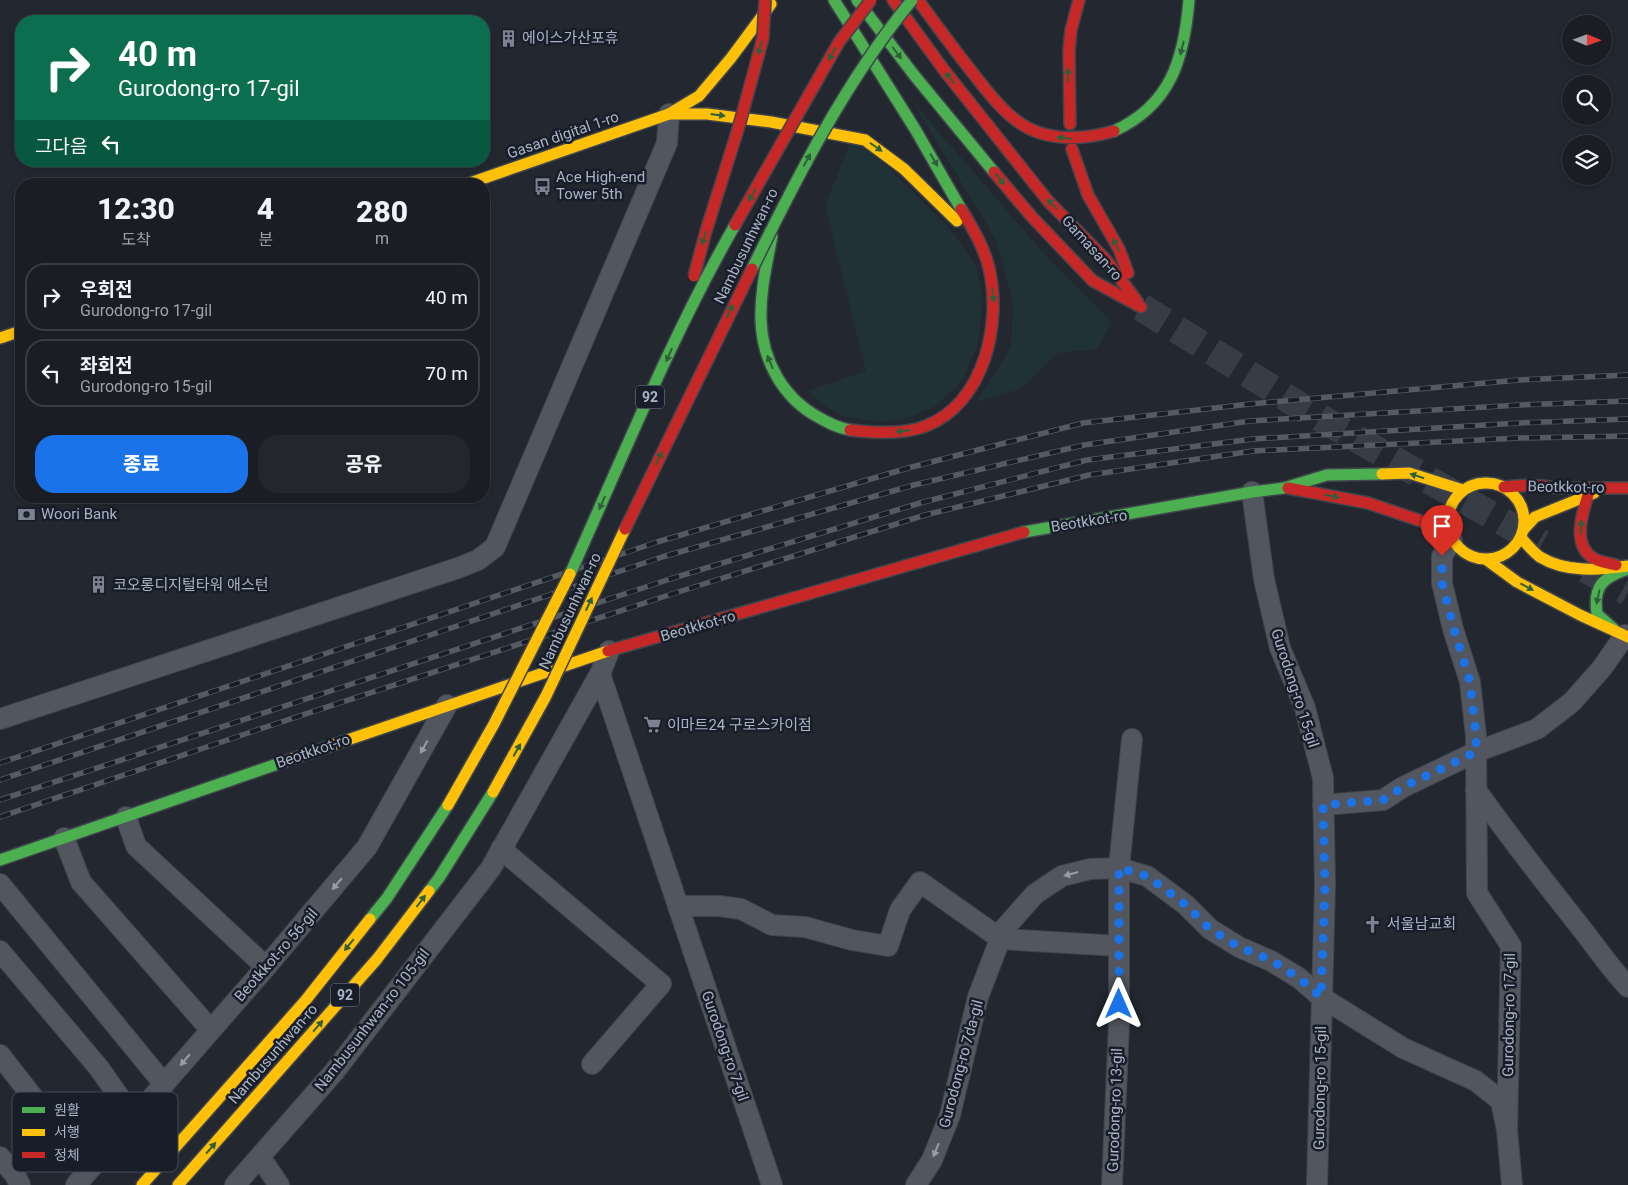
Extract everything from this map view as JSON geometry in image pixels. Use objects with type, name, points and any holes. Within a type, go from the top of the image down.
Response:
[{"type":"main road","points":[[680,330],[706,231],[739,126],[763,38],[765,0]]},
{"type":"main road","points":[[669,114],[699,96],[731,58],[774,0]]},
{"type":"main road","points":[[776,219],[763,284],[761,318],[763,344],[770,364],[784,387],[805,409],[838,427],[854,431],[892,432],[913,430],[931,424],[947,413],[970,389],[989,348],[994,308],[989,268],[983,248],[933,158],[834,0]]},
{"type":"main road","name":"Gamasan-ro","points":[[858,0],[914,75],[1032,217],[1093,281],[1141,307]]},
{"type":"main road","name":"Nambusunhwan-ro","points":[[178,1144],[305,1001],[387,898],[448,805],[494,724],[568,580],[680,330],[715,260],[839,42],[871,0]]},
{"type":"main road","name":"Gamasan-ro","points":[[892,0],[944,70],[1048,201],[1106,260],[1141,307]]},
{"type":"main road","name":"Nambusunhwan-ro","points":[[178,1185],[377,959],[439,878],[493,792],[546,696],[623,532],[776,219],[846,93],[890,27],[912,0]]},
{"type":"main road","points":[[918,0],[953,49],[1005,112],[1030,129],[1055,137],[1073,139],[1100,135],[1122,128],[1150,108],[1161,94],[1179,58],[1190,0]]},
{"type":"main road","points":[[1070,124],[1068,51],[1079,0]]},
{"type":"main road","points":[[669,114],[707,114],[771,122],[866,140],[926,188],[983,248]]},
{"type":"main road","name":"Gasan digital 1-ro","points":[[484,178],[669,114]]},
{"type":"main road","points":[[1072,149],[1088,195],[1119,249],[1141,307]]},
{"type":"main road","points":[[0,338],[15,333]]},
{"type":"main road","name":"Beotkkot-ro","points":[[0,860],[610,651],[1030,530],[1284,488],[1327,475],[1409,473],[1463,490]]},
{"type":"main road","points":[[1612,488],[1588,495],[1535,516],[1523,533],[1515,547],[1507,554],[1498,558],[1487,560],[1473,558],[1461,551],[1450,535],[1447,518],[1455,498],[1463,490],[1473,485],[1483,482],[1494,483],[1504,487],[1518,500],[1523,509],[1525,519],[1523,533],[1542,558],[1564,566],[1605,569],[1626,567]]},
{"type":"main road","name":"Beotkkot-ro","points":[[1504,487],[1531,485],[1559,488],[1628,488]]},
{"type":"main road","name":"Beotkkot-ro","points":[[1284,488],[1368,502],[1450,535]]},
{"type":"main road","points":[[1588,495],[1582,513],[1580,530],[1583,549],[1592,558],[1626,567]]},
{"type":"main road","points":[[1487,560],[1517,582],[1623,635]]},
{"type":"main road","points":[[1623,635],[1597,614],[1595,599],[1602,582],[1626,567]]},
{"type":"main road","name":"Nambusunhwan-ro","points":[[142,1185],[154,1172]]},
{"type":"street","points":[[0,719],[458,568],[478,560],[495,547],[667,143],[669,114]]},
{"type":"street","name":"Gurodong-ro 15-gil","points":[[1252,492],[1264,579],[1280,648],[1305,708],[1323,778],[1325,885],[1318,1185]]},
{"type":"street","name":"Gurodong-ro 17-gil","points":[[1450,535],[1442,556],[1442,583],[1470,682],[1476,736],[1477,893],[1511,946],[1507,1130],[1512,1185]]},
{"type":"street","points":[[1323,805],[1383,800],[1403,787],[1476,752],[1537,729],[1572,702],[1602,668],[1623,635]]},
{"type":"street","name":"Nambusunhwan-ro 105-gil","points":[[236,1185],[334,1072],[490,868],[600,674],[610,651]]},
{"type":"street","name":"Gurodong-ro 7-gil","points":[[600,674],[772,1185]]},
{"type":"street","name":"Beotkkot-ro 56-gil","points":[[157,1092],[367,847],[448,705]]},
{"type":"street","name":"Gurodong-ro 13-gil","points":[[1112,1185],[1119,1024],[1119,868],[1132,739]]},
{"type":"street","points":[[1476,790],[1511,839],[1612,970],[1628,987]]},
{"type":"street","points":[[126,816],[136,846],[266,967]]},
{"type":"street","points":[[64,838],[81,882],[210,1029]]},
{"type":"street","points":[[501,849],[661,984],[592,1064]]},
{"type":"street","name":"Gurodong-ro 17-gil","points":[[1119,868],[1147,876],[1186,905],[1210,929],[1239,947],[1271,960],[1299,978],[1321,997],[1403,1048],[1476,1081],[1501,1101],[1507,1130]]},
{"type":"street","name":"Gurodong-ro 7da-gil","points":[[916,1185],[932,1160],[950,1115],[978,997],[1004,930],[1034,894],[1062,876],[1090,869],[1119,868]]},
{"type":"street","points":[[678,906],[719,906],[741,909],[772,924],[805,927],[852,940],[888,946],[900,910],[920,882],[1000,939],[1119,946]]},
{"type":"street","points":[[0,884],[164,1084]]},
{"type":"street","points":[[0,951],[99,1068],[116,1092]]},
{"type":"street","points":[[0,1054],[29,1092]]},
{"type":"street","points":[[0,1157],[12,1171]]},
{"type":"street","points":[[260,1157],[279,1185]]},
{"type":"street","points":[[12,1172],[20,1185]]},
{"type":"street","name":"Beotkkot-ro 56-gil","points":[[76,1185],[87,1172]]},
{"type":"shaded area","points":[[912,101],[1041,250],[1112,322],[1097,349],[1057,353],[1021,389],[976,402],[1011,347],[1013,302],[995,238]]},
{"type":"shaded area","points":[[850,143],[869,150],[945,223],[976,266],[983,296],[978,344],[963,379],[936,406],[904,419],[883,422],[842,416],[820,403],[808,391],[866,371],[825,206]]},
{"type":"tunnel","points":[[1141,307],[1308,411],[1542,544]]},
{"type":"tunnel","points":[[1586,569],[1628,592]]},
{"type":"railway","points":[[0,763],[657,542],[908,468],[1083,423],[1250,404],[1519,380],[1628,375]]},
{"type":"railway","points":[[0,780],[662,557],[914,485],[1084,445],[1250,421],[1519,405],[1628,401]]},
{"type":"railway","points":[[0,800],[670,579],[920,503],[1087,460],[1253,439],[1519,423],[1628,419]]},
{"type":"railway","points":[[0,817],[254,731],[675,593],[925,515],[1089,475],[1253,451],[1519,438],[1628,436]]},
{"type":"traffic: fast","points":[[834,0],[915,129],[961,209]]},
{"type":"traffic: fast","points":[[857,0],[914,75],[994,172]]},
{"type":"traffic: fast","points":[[752,269],[805,164],[844,96],[888,31],[912,0]]},
{"type":"traffic: fast","points":[[1114,131],[1149,108],[1171,78],[1183,42],[1189,0]]},
{"type":"traffic: fast","points":[[570,574],[669,354],[735,225]]},
{"type":"traffic: fast","points":[[772,236],[764,277],[761,309],[762,335],[770,363],[785,389],[794,399],[818,417],[841,428],[850,430]]},
{"type":"traffic: fast","points":[[1024,532],[1284,488],[1327,475],[1382,474]]},
{"type":"traffic: fast","points":[[1614,629],[1597,614],[1596,596],[1601,584],[1612,576],[1628,569]]},
{"type":"traffic: fast","points":[[0,860],[286,761]]},
{"type":"traffic: fast","points":[[429,891],[493,792]]},
{"type":"traffic: fast","points":[[370,919],[387,898],[448,805]]},
{"type":"traffic: slow","points":[[484,178],[669,114],[699,96],[731,58],[771,4]]},
{"type":"traffic: slow","points":[[669,114],[707,114],[771,122],[865,140],[904,169],[957,221]]},
{"type":"traffic: slow","points":[[0,338],[15,333]]},
{"type":"traffic: slow","points":[[1382,474],[1409,473],[1463,490]]},
{"type":"traffic: slow","points":[[1494,483],[1507,489],[1518,500],[1524,513],[1524,521],[1522,536],[1507,553],[1494,559],[1478,559],[1465,553],[1450,536],[1448,513],[1454,500],[1471,485],[1494,483]]},
{"type":"traffic: slow","points":[[1524,529],[1535,517],[1594,493]]},
{"type":"traffic: slow","points":[[493,792],[546,696],[625,529]]},
{"type":"traffic: slow","points":[[1521,538],[1540,557],[1561,566],[1583,569],[1606,569],[1628,566]]},
{"type":"traffic: slow","points":[[1487,560],[1517,582],[1580,615],[1628,637]]},
{"type":"traffic: slow","points":[[448,805],[494,724],[570,574]]},
{"type":"traffic: slow","points":[[286,761],[608,651]]},
{"type":"traffic: slow","points":[[178,1185],[377,959],[429,891]]},
{"type":"traffic: slow","points":[[178,1144],[305,1001],[370,919]]},
{"type":"traffic: slow","points":[[142,1185],[154,1172]]},
{"type":"traffic: jam","points":[[694,276],[763,38],[765,0]]},
{"type":"traffic: jam","points":[[735,225],[839,42],[871,0]]},
{"type":"traffic: jam","points":[[893,0],[944,70],[1048,201],[1106,260],[1137,301]]},
{"type":"traffic: jam","points":[[918,0],[993,98],[1007,113],[1023,125],[1048,135],[1074,138],[1114,131]]},
{"type":"traffic: jam","points":[[1070,124],[1069,51],[1071,30],[1079,0]]},
{"type":"traffic: jam","points":[[1072,149],[1088,195],[1119,249],[1128,273]]},
{"type":"traffic: jam","points":[[994,172],[1032,217],[1093,281],[1141,307]]},
{"type":"traffic: jam","points":[[850,430],[898,432],[926,426],[946,415],[963,399],[975,380],[984,359],[990,336],[993,313],[992,290],[989,268],[984,252],[961,209]]},
{"type":"traffic: jam","points":[[625,529],[752,269]]},
{"type":"traffic: jam","points":[[1504,487],[1531,485],[1559,488],[1628,488]]},
{"type":"traffic: jam","points":[[1288,488],[1368,503],[1448,530]]},
{"type":"traffic: jam","points":[[1588,495],[1580,529],[1583,545],[1593,558],[1616,565]]},
{"type":"traffic: jam","points":[[608,651],[1024,532]]},
{"type":"place","name":"에이스가산포휴","points":[[508,38]]},
{"type":"place","name":"Ace High-end Tower 5th","points":[[542,186]]},
{"type":"place","name":"Woori Bank","points":[[27,514]]},
{"type":"place","name":"코오롱디지털타워 애스턴","points":[[99,585]]},
{"type":"place","name":"이마트24 구로스카이점","points":[[653,725]]},
{"type":"place","name":"서울남교회","points":[[1373,924]]},
{"type":"route","points":[[1119,1004],[1119,868],[1147,876],[1186,905],[1210,929],[1239,947],[1271,960],[1299,978],[1321,997],[1325,885],[1323,805],[1383,800],[1403,787],[1476,752],[1470,682],[1442,583],[1442,556]]}]
